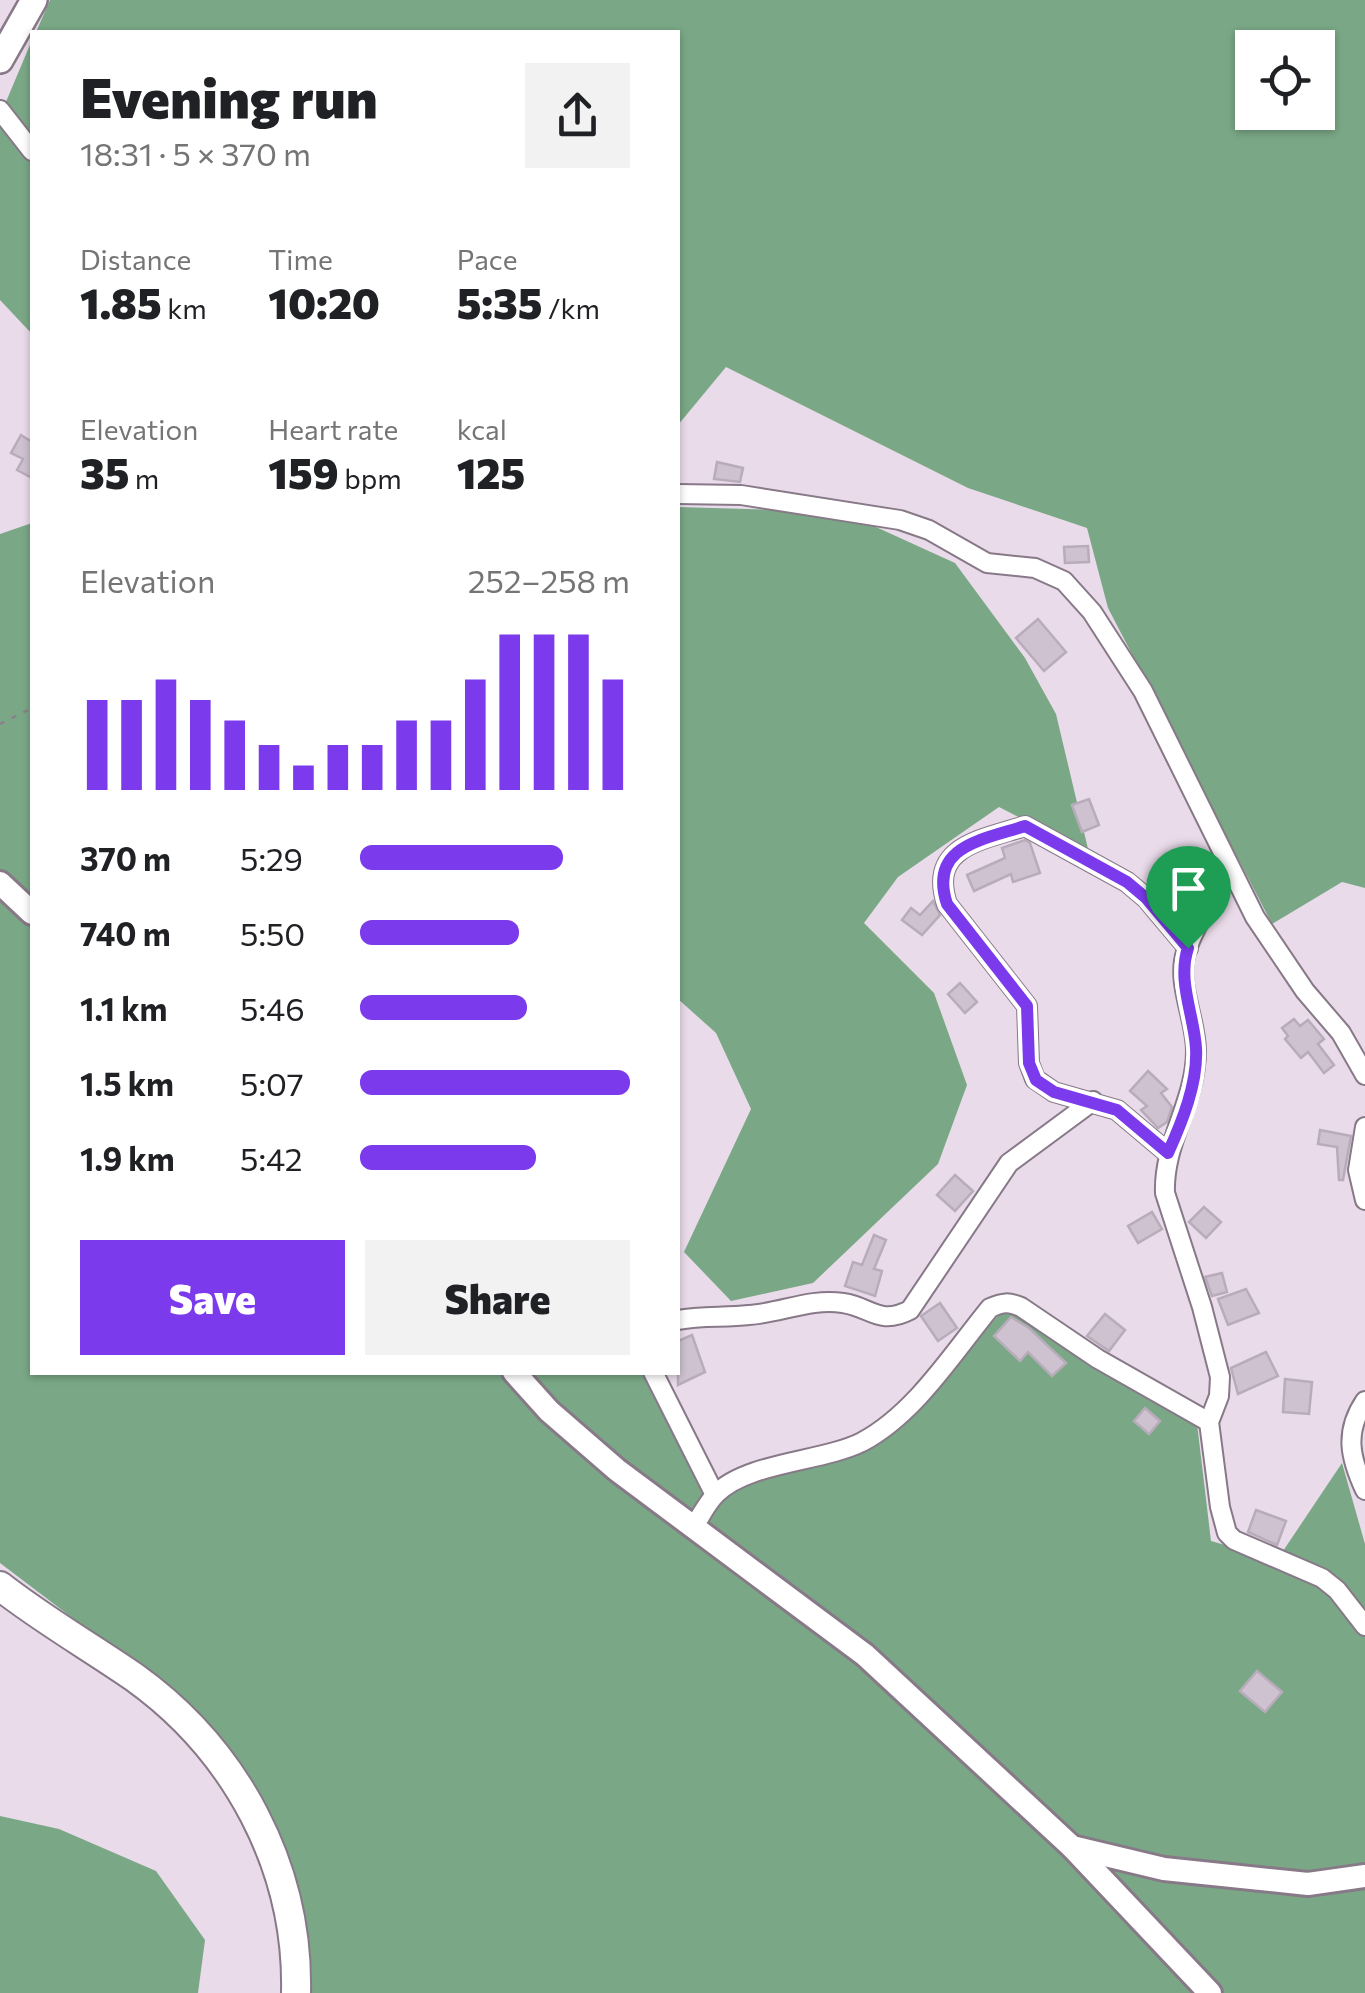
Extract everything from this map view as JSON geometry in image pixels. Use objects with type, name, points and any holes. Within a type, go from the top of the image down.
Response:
[{"type":"main road","points":[[0,60],[34,0]]},
{"type":"main road","points":[[0,1586],[136,1679],[178,1714],[225,1767],[261,1825],[282,1880],[290,1908],[296,1993]]},
{"type":"street","points":[[0,110],[30,148]]},
{"type":"street","points":[[680,494],[741,495],[900,520],[929,530],[987,563],[1035,568],[1064,580],[1092,612],[1143,691],[1255,917],[1341,1034],[1365,1075]]},
{"type":"street","points":[[1168,1153],[1117,1110],[1054,1092],[1036,1080],[1029,1063],[1027,1006],[947,904],[942,886],[944,867],[972,843],[1025,826],[1127,882],[1146,898],[1188,948]]},
{"type":"street","points":[[1229,870],[1188,948],[1184,982],[1196,1053],[1180,1126],[1168,1153],[1165,1193],[1220,1377],[1219,1396],[1208,1422],[1220,1507],[1227,1534],[1234,1540],[1322,1578],[1337,1590],[1365,1626]]},
{"type":"street","points":[[0,884],[30,911]]},
{"type":"street","points":[[680,1320],[749,1316],[830,1301],[881,1317],[898,1316],[910,1310],[1009,1162],[1094,1101]]},
{"type":"street","points":[[1365,1127],[1358,1170],[1365,1200]]},
{"type":"street","points":[[694,1526],[715,1495],[754,1473],[858,1444],[874,1434],[914,1400],[990,1308],[1010,1302],[1098,1360],[1208,1422]]},
{"type":"street","points":[[517,1375],[616,1470],[865,1656],[1072,1847],[1210,1993]]},
{"type":"street","points":[[655,1375],[715,1495]]},
{"type":"street","points":[[1365,1401],[1354,1418],[1349,1443],[1365,1490]]},
{"type":"street","points":[[1072,1847],[1164,1869],[1308,1884],[1365,1876]]},
{"type":"path","points":[[0,724],[30,709]]},
{"type":"green space","points":[[50,0],[1365,0],[1365,888],[1342,882],[1272,924],[1108,608],[1087,528],[968,488],[726,367],[680,423],[680,30],[37,30]]},
{"type":"green space","points":[[30,45],[30,332],[0,300],[0,116]]},
{"type":"green space","points":[[680,507],[843,512],[955,563],[1025,658],[1056,714],[1089,853],[999,807],[898,877],[864,923],[934,993],[967,1085],[938,1164],[813,1283],[731,1301],[684,1252],[751,1109],[716,1033],[680,1001]]},
{"type":"green space","points":[[30,524],[30,1375],[653,1375],[711,1481],[818,1454],[907,1419],[1011,1301],[1196,1415],[1211,1541],[1277,1560],[1342,1463],[1365,1544],[1365,1993],[309,1993],[292,1869],[237,1760],[170,1692],[0,1563],[0,534]]},
{"type":"green space","points":[[0,1816],[59,1829],[156,1871],[205,1940],[198,1993],[0,1993]]},
{"type":"building","points":[[21,435],[30,441],[30,477],[17,470],[23,459],[11,453]]},
{"type":"building","points":[[717,462],[743,468],[740,482],[714,479]]},
{"type":"building","points":[[1088,546],[1089,562],[1065,563],[1064,547]]},
{"type":"building","points":[[1038,619],[1066,652],[1044,671],[1016,638]]},
{"type":"building","points":[[1089,799],[1099,825],[1082,832],[1072,805]]},
{"type":"building","points":[[1025,840],[1030,843],[1040,873],[1013,882],[1011,874],[974,891],[967,875],[1005,858],[1002,848]]},
{"type":"building","points":[[933,901],[940,915],[922,935],[902,920],[911,908],[920,915]]},
{"type":"building","points":[[960,983],[977,1002],[965,1013],[948,994]]},
{"type":"building","points":[[1294,1019],[1300,1026],[1308,1020],[1324,1039],[1318,1044],[1334,1065],[1324,1073],[1308,1052],[1301,1058],[1285,1039],[1288,1036],[1282,1028]]},
{"type":"building","points":[[1148,1071],[1167,1089],[1161,1093],[1172,1107],[1167,1122],[1158,1128],[1141,1110],[1147,1106],[1130,1091]]},
{"type":"building","points":[[1320,1130],[1351,1136],[1343,1180],[1339,1180],[1337,1147],[1318,1144]]},
{"type":"building","points":[[955,1175],[973,1191],[955,1211],[937,1195]]},
{"type":"building","points":[[1204,1207],[1221,1222],[1206,1238],[1189,1222]]},
{"type":"building","points":[[1152,1212],[1162,1229],[1138,1243],[1128,1226]]},
{"type":"building","points":[[874,1235],[886,1240],[874,1269],[882,1271],[875,1296],[845,1286],[853,1262],[862,1265]]},
{"type":"building","points":[[1222,1273],[1227,1292],[1212,1296],[1205,1277]]},
{"type":"building","points":[[1246,1289],[1259,1313],[1228,1325],[1218,1299]]},
{"type":"building","points":[[940,1303],[957,1328],[938,1341],[921,1316]]},
{"type":"building","points":[[1105,1314],[1125,1330],[1109,1351],[1087,1336]]},
{"type":"building","points":[[1011,1317],[1029,1328],[1066,1363],[1052,1376],[1028,1352],[1020,1361],[994,1336]]},
{"type":"building","points":[[692,1335],[705,1372],[678,1385],[680,1375],[680,1340]]},
{"type":"building","points":[[1266,1352],[1278,1376],[1238,1394],[1231,1368]]},
{"type":"building","points":[[1285,1379],[1312,1382],[1309,1414],[1283,1412]]},
{"type":"building","points":[[1145,1408],[1160,1421],[1149,1434],[1134,1421]]},
{"type":"building","points":[[1256,1510],[1286,1521],[1277,1545],[1248,1532]]},
{"type":"building","points":[[1257,1671],[1282,1692],[1265,1712],[1240,1691]]},
{"type":"route","points":[[1025,826],[1127,882],[1146,898],[1188,948],[1184,982],[1196,1053],[1180,1126],[1168,1153],[1117,1110],[1054,1092],[1036,1080],[1029,1063],[1027,1006],[947,904],[942,886],[944,867],[972,843],[1025,826]]}]
